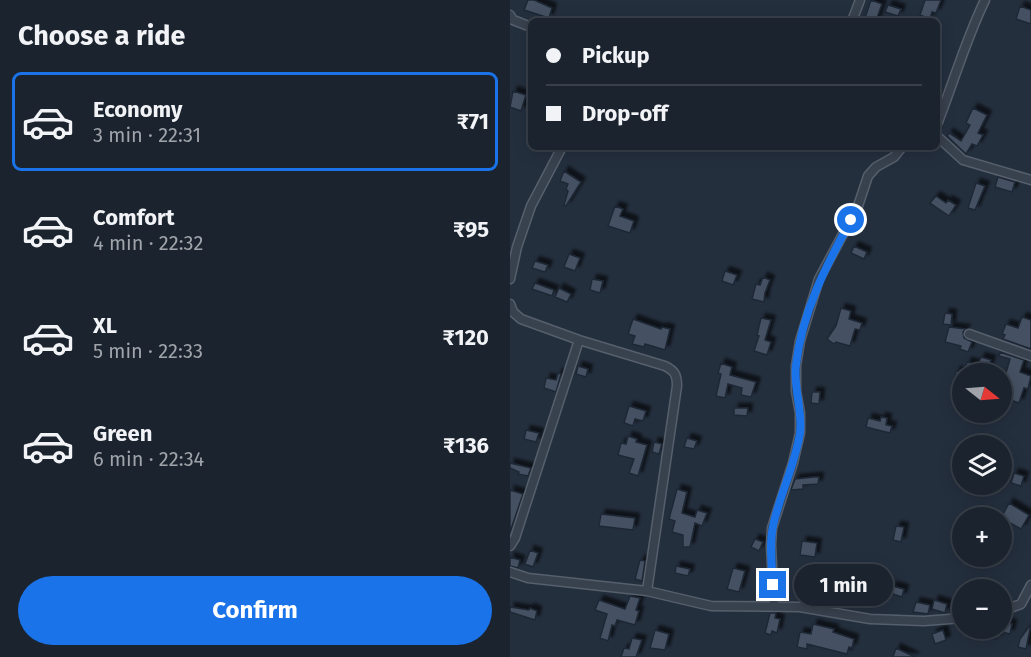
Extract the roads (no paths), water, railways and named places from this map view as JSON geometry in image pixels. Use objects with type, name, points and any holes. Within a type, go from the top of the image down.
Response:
[{"type":"street","points":[[853,18],[860,0]]},
{"type":"street","points":[[940,117],[970,31],[985,0]]},
{"type":"street","points":[[510,15],[513,20],[528,26]]},
{"type":"street","points":[[940,139],[963,160],[1031,180]]},
{"type":"street","points":[[510,279],[517,248],[531,206],[560,150]]},
{"type":"street","points":[[774,606],[772,528],[800,433],[800,413],[795,391],[800,341],[819,279],[858,206],[868,176],[876,167],[894,157],[900,150]]},
{"type":"street","points":[[510,304],[513,312],[521,319],[579,340],[665,366],[677,375],[647,591]]},
{"type":"street","points":[[969,334],[1031,356]]},
{"type":"street","points":[[510,546],[515,538],[579,340]]},
{"type":"street","points":[[510,572],[528,578],[647,591],[711,606],[800,607],[870,619],[924,621],[952,619]]},
{"type":"street","points":[[1012,607],[1021,604],[1031,585]]}]
